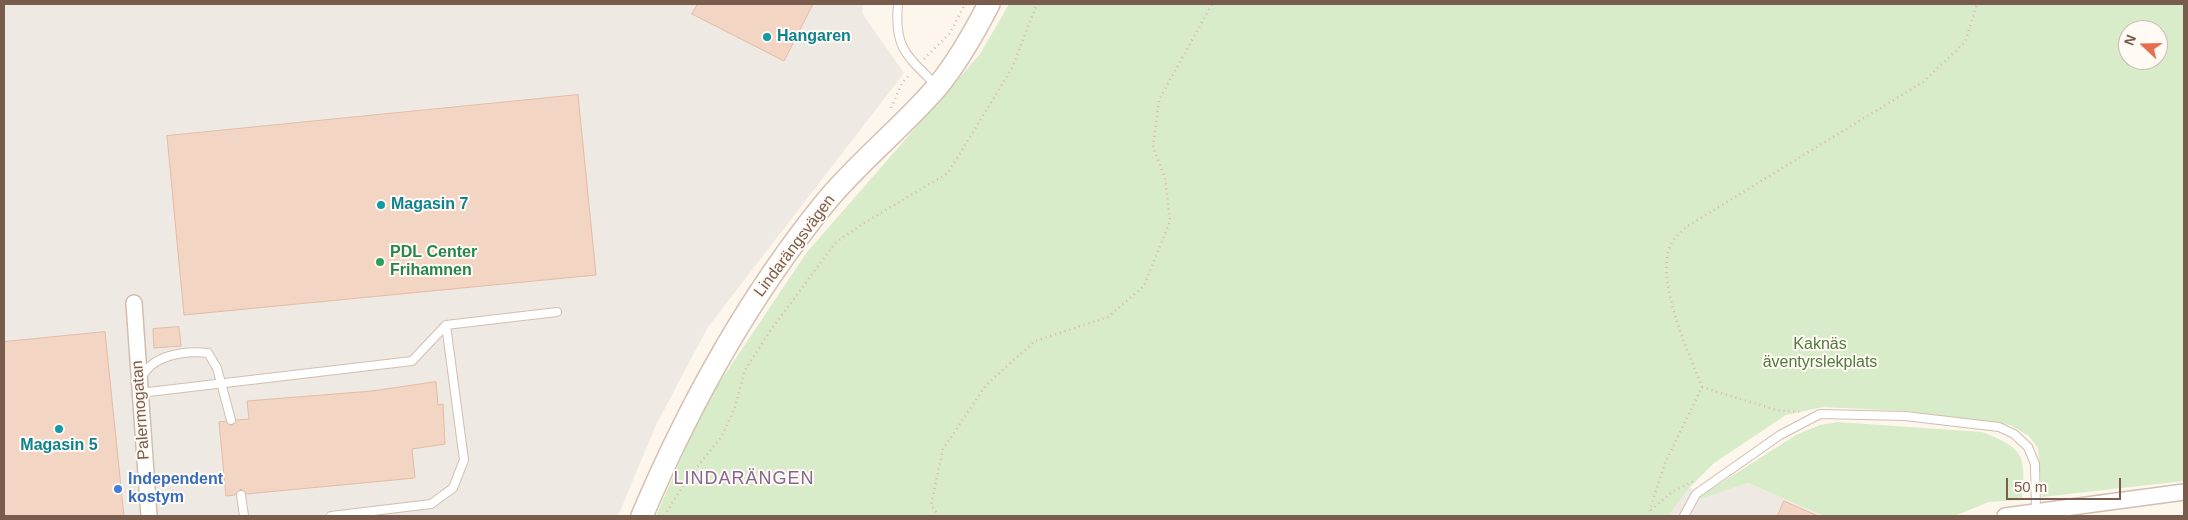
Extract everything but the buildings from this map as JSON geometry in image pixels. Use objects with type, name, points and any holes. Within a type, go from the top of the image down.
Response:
[{"type":"street","name":"Lindarängsvägen","points":[[642,516],[659,476],[721,356],[758,294],[826,202],[938,86],[965,49],[989,4]]},
{"type":"street","name":"Palermogatan","points":[[134,304],[149,516]]},
{"type":"street","points":[[2005,516],[2184,492]]},
{"type":"lane","points":[[898,4],[896,30],[903,50],[938,86]]},
{"type":"lane","points":[[231,420],[221,383],[213,359],[208,353],[200,352],[165,357],[152,363],[140,388],[221,383],[412,361],[446,325],[558,312]]},
{"type":"lane","points":[[331,516],[431,504],[453,488],[464,460],[446,325]]},
{"type":"lane","points":[[1684,516],[1696,494],[1780,435],[1820,414],[1904,416],[2000,427],[2014,434],[2028,447],[2035,464],[2036,511]]},
{"type":"lane","points":[[241,495],[244,516]]},
{"type":"path","points":[[918,67],[950,33],[965,4]]},
{"type":"path","points":[[664,516],[688,478],[722,436],[736,407],[745,370],[770,331],[836,242],[948,173],[1012,68],[1037,4]]},
{"type":"path","points":[[939,516],[931,505],[943,449],[986,385],[1035,341],[1108,317],[1144,286],[1170,221],[1166,178],[1153,147],[1159,100],[1212,4]]},
{"type":"path","points":[[1648,516],[1665,463],[1702,386],[1671,305],[1666,257],[1671,243],[1686,227],[1696,220],[1923,82],[1964,42],[1977,4]]},
{"type":"path","points":[[1702,386],[1776,410],[1820,414]]},
{"type":"path","points":[[1650,511],[1691,481],[1722,476]]},
{"type":"shaded area","points":[[4,4],[863,4],[862,13],[904,73],[708,327],[656,425],[618,516],[4,516]]},
{"type":"shaded area","points":[[1748,483],[1824,516],[1668,516],[1690,487],[1701,499]]},
{"type":"green space","name":"Kaknäs äventyrslekplats","points":[[1009,4],[2184,4],[2184,481],[2042,497],[2038,448],[2029,436],[2010,425],[1905,411],[1823,407],[1786,415],[1714,463],[1690,487],[1668,516],[656,516],[705,404],[807,252],[980,54]]},
{"type":"green space","points":[[1837,422],[1982,432],[2007,443],[2020,456],[2023,473],[2022,500],[1989,502],[1954,516],[1824,516],[1748,483],[1701,499],[1699,497],[1796,435],[1820,425]]},
{"type":"place","name":"Hangaren","points":[[767,37]]},
{"type":"place","name":"Magasin 7","points":[[381,205]]},
{"type":"place","name":"PDL Center Frihamnen","points":[[380,262]]},
{"type":"place","name":"Magasin 5","points":[[59,429]]},
{"type":"place","name":"Independent kostym","points":[[118,489]]},
{"type":"district","name":"LINDARÄNGEN","points":[[744,479]]}]
